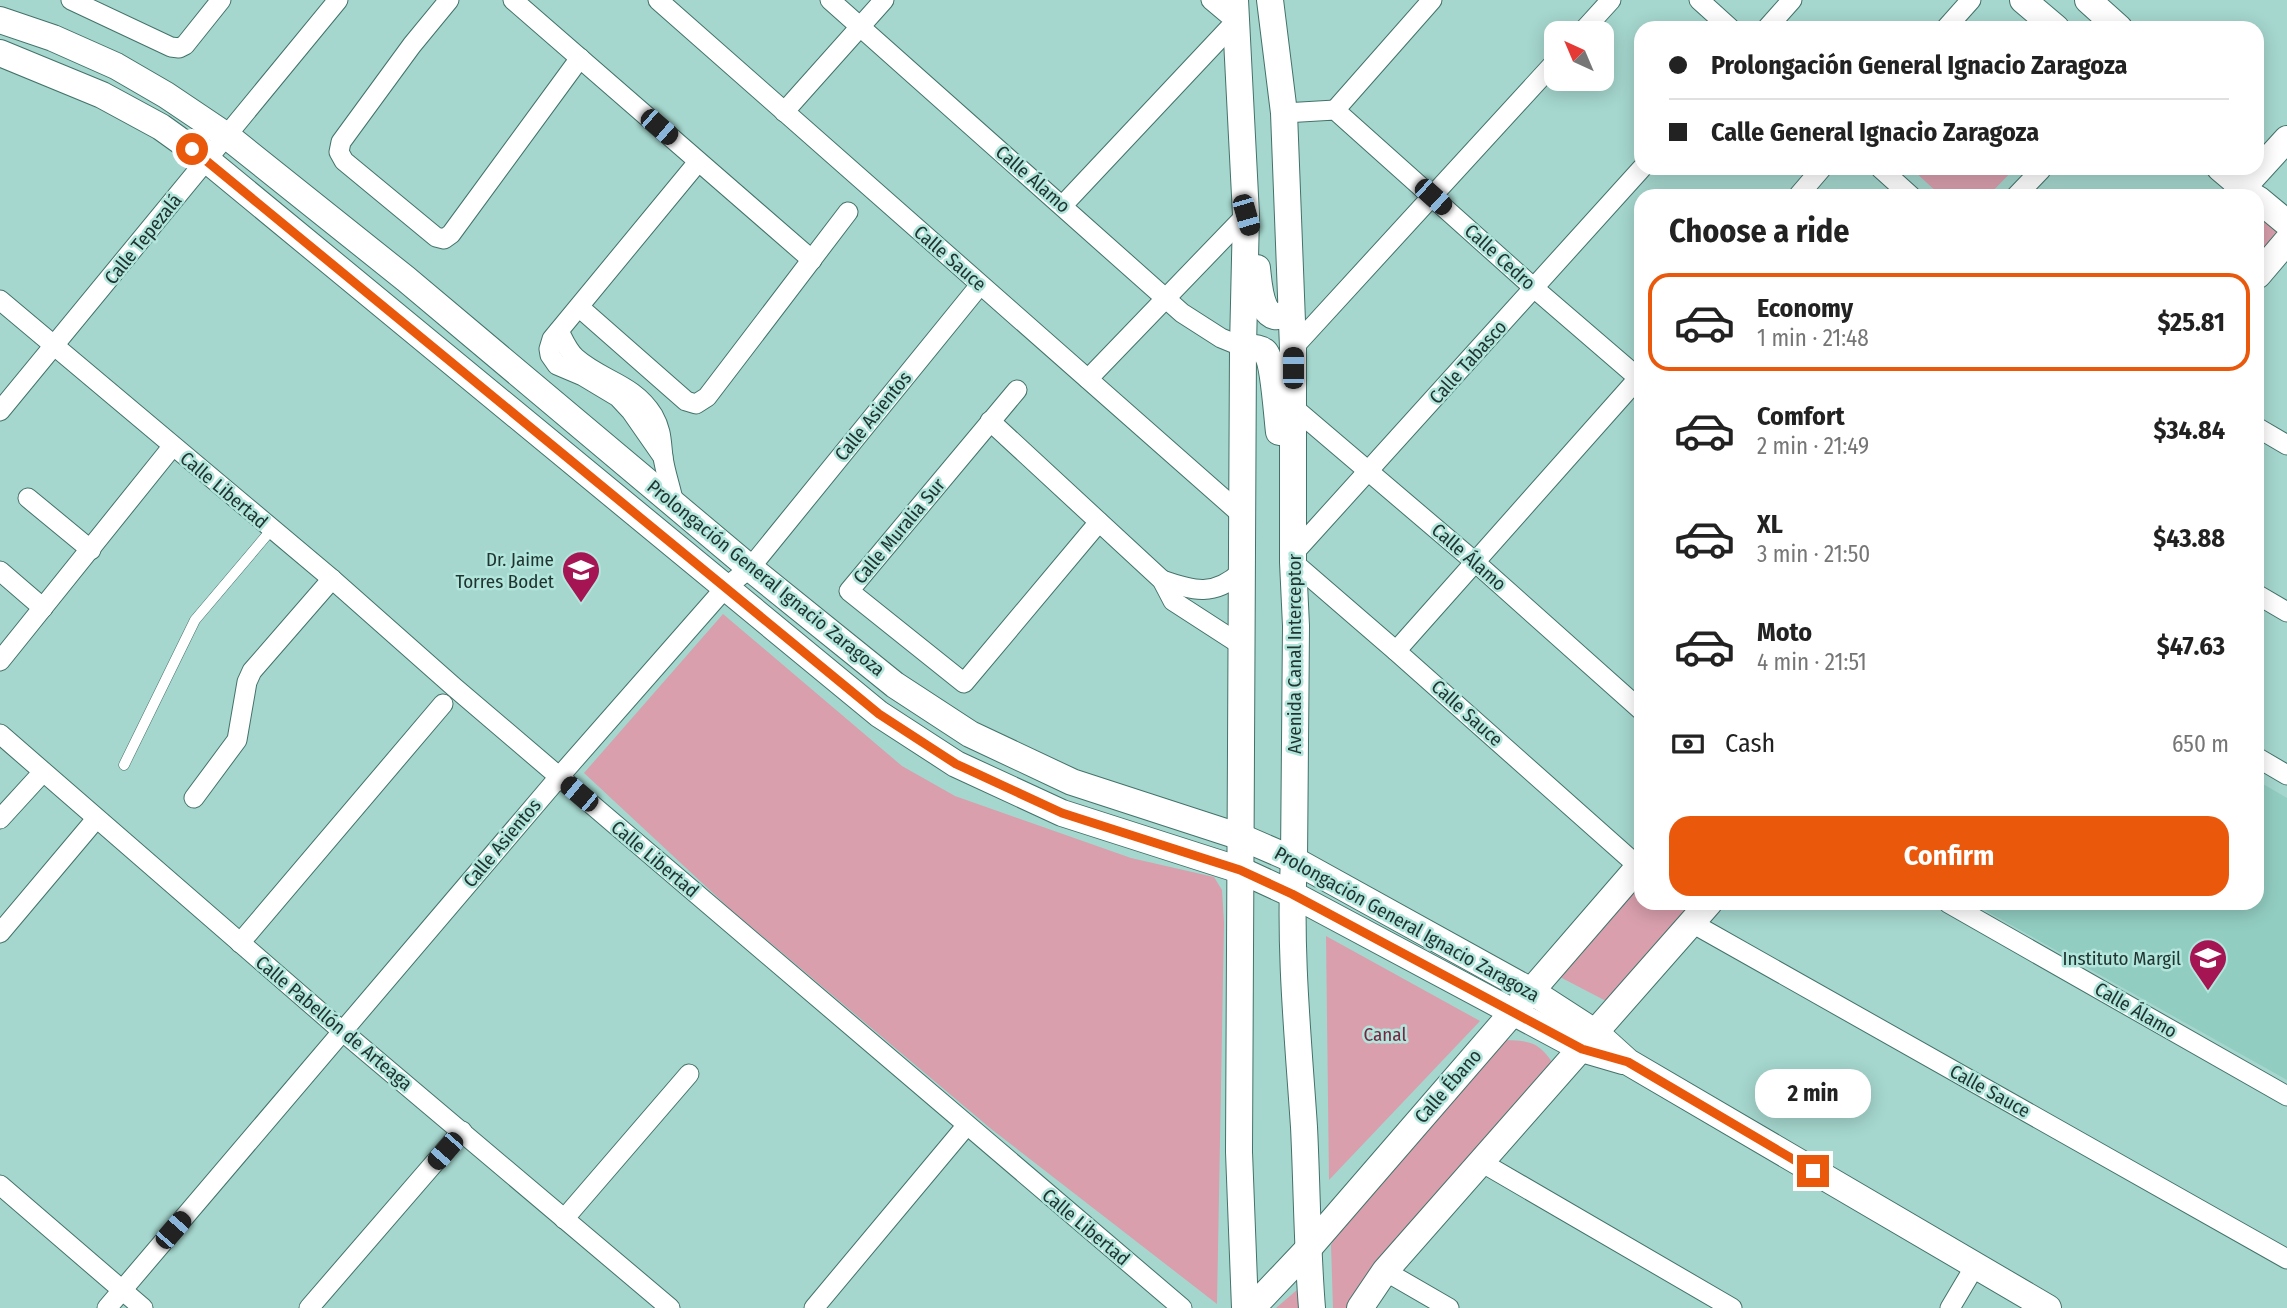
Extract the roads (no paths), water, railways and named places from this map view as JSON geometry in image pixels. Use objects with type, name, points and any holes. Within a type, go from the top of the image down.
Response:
[{"type":"street","points":[[71,0],[178,48],[186,45],[221,0]]},
{"type":"street","name":"Calle Tepezalá","points":[[0,411],[338,0]]},
{"type":"street","points":[[449,0],[412,45],[341,142],[339,152],[344,161],[436,237],[444,239],[451,234],[580,58]]},
{"type":"street","points":[[513,0],[812,260]]},
{"type":"street","name":"Calle Sauce","points":[[658,0],[1242,515]]},
{"type":"street","name":"Calle Álamo","points":[[830,0],[1198,325],[1243,347]]},
{"type":"street","points":[[784,111],[884,0]]},
{"type":"street","points":[[1211,0],[1236,10]]},
{"type":"street","name":"Avenida Canal Interceptor","points":[[1270,0],[1284,113],[1293,348],[1293,558],[1296,626],[1292,894],[1294,998],[1304,1128],[1312,1308]]},
{"type":"street","points":[[1284,113],[1335,110],[1432,0]]},
{"type":"street","points":[[1592,21],[1611,0]]},
{"type":"street","points":[[1699,0],[1722,21]]},
{"type":"street","points":[[1773,21],[1792,0]]},
{"type":"street","points":[[1952,21],[1971,0]]},
{"type":"street","points":[[2023,0],[2048,21]]},
{"type":"street","points":[[2088,0],[2111,21]]},
{"type":"street","points":[[1063,205],[1236,10]]},
{"type":"street","points":[[1236,10],[1246,215],[1241,572],[1239,1152],[1245,1308]]},
{"type":"street","name":"Prolongación General Ignacio Zaragoza","points":[[6,19],[116,66],[166,95],[227,136],[406,279],[750,568],[895,685],[970,734],[1072,782],[1241,837],[1294,860],[1531,991],[1589,1041]]},
{"type":"street","name":"Prolongación General Ignacio Zaragoza","points":[[0,53],[102,94],[161,127],[207,160],[879,714],[956,764],[1062,813],[1240,870],[1292,894],[1511,1013],[1589,1041]]},
{"type":"street","points":[[1293,348],[1544,74]]},
{"type":"street","name":"Calle Cedro","points":[[1335,110],[1534,288],[1634,373]]},
{"type":"street","points":[[2271,162],[2287,139]]},
{"type":"street","points":[[674,504],[663,457],[662,436],[645,403],[626,387],[576,358],[565,345],[559,331],[698,162]]},
{"type":"street","name":"Calle Tabasco","points":[[1293,558],[1636,175]]},
{"type":"street","points":[[1804,189],[1816,175]]},
{"type":"street","points":[[1888,175],[1903,189]]},
{"type":"street","points":[[2023,189],[2036,175]]},
{"type":"street","points":[[2227,175],[2241,189]]},
{"type":"street","points":[[2264,207],[2287,223]]},
{"type":"street","points":[[579,307],[686,401],[696,404],[707,397],[848,212]]},
{"type":"street","points":[[1088,379],[1246,215]]},
{"type":"street","points":[[1246,215],[1254,241],[1260,298],[1265,309],[1274,316],[1284,315],[1291,310]]},
{"type":"street","points":[[2264,268],[2287,241]]},
{"type":"street","name":"Calle Asientos","points":[[107,1308],[559,777],[725,588],[750,568],[979,285]]},
{"type":"street","name":"Calle Libertad","points":[[0,300],[332,579],[559,777],[1182,1308]]},
{"type":"street","points":[[1243,347],[1266,353],[1272,372],[1280,447],[1293,491]]},
{"type":"street","points":[[1396,651],[1634,385]]},
{"type":"street","name":"Calle Muralia Sur","points":[[1017,390],[849,591],[964,683],[1099,522]]},
{"type":"street","name":"Calle Álamo","points":[[1293,407],[1475,562],[1634,704]]},
{"type":"street","points":[[990,422],[1162,580],[1174,601],[1241,646]]},
{"type":"street","points":[[2264,432],[2287,445]]},
{"type":"street","points":[[0,661],[172,447]]},
{"type":"street","points":[[28,498],[91,550]]},
{"type":"street","name":"Calle Sauce","points":[[1293,558],[1634,859]]},
{"type":"street","points":[[0,571],[43,608]]},
{"type":"street","points":[[1162,580],[1193,590],[1206,590],[1231,581],[1241,572]]},
{"type":"street","points":[[194,798],[237,740],[247,682],[252,670],[332,579]]},
{"type":"street","points":[[2264,599],[2287,612]]},
{"type":"street","points":[[240,943],[443,704]]},
{"type":"street","name":"Calle Pabellón de Arteaga","points":[[0,734],[342,1031],[670,1308]]},
{"type":"street","points":[[2264,762],[2287,775]]},
{"type":"street","points":[[0,819],[43,772]]},
{"type":"street","points":[[0,933],[96,819]]},
{"type":"street","name":"Calle Ébano","points":[[1252,1308],[1308,1249],[1634,871]]},
{"type":"street","name":"Calle Álamo","points":[[1960,910],[2287,1096]]},
{"type":"street","points":[[1360,1308],[1385,1271],[1701,913]]},
{"type":"street","name":"Calle Sauce","points":[[1701,913],[2287,1259]]},
{"type":"street","points":[[1589,1041],[2048,1308]]},
{"type":"street","points":[[564,1219],[689,1074]]},
{"type":"street","points":[[814,1308],[967,1125]]},
{"type":"street","points":[[309,1308],[462,1131]]},
{"type":"street","points":[[1481,1162],[1732,1308]]},
{"type":"street","points":[[0,1185],[143,1308]]},
{"type":"street","points":[[1950,1308],[1975,1266]]},
{"type":"street","points":[[1385,1271],[1449,1308]]},
{"type":"lane","points":[[124,765],[195,620],[272,529]]},
{"type":"place","name":"Dr. Jaime Torres Bodet","points":[[581,604]]},
{"type":"place","name":"Instituto Margil","points":[[2208,992]]},
{"type":"park label","name":"Canal","points":[[1385,1034]]}]
